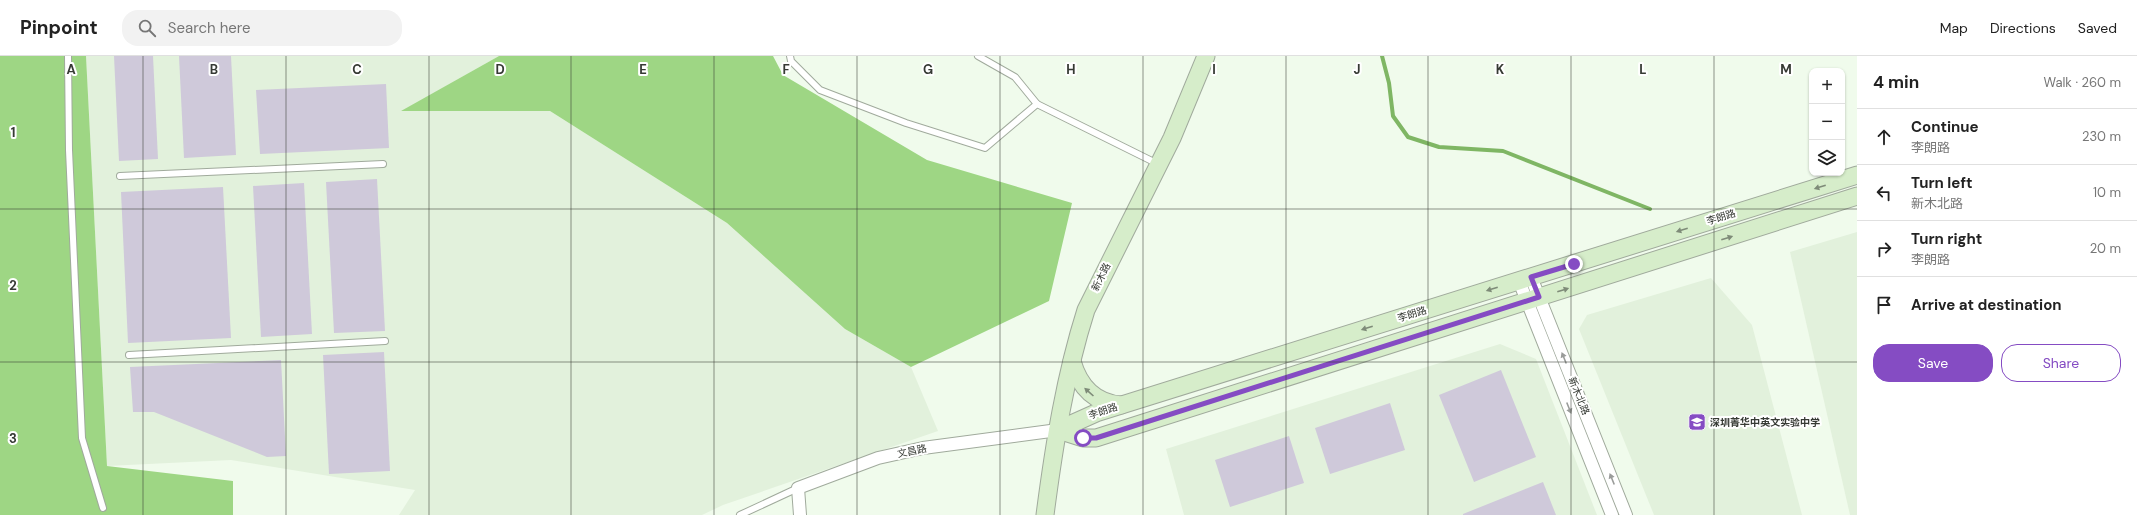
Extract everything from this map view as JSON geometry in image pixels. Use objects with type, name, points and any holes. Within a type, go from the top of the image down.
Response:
[{"type":"street","name":"新木路","points":[[1045,515],[1058,430],[1072,361],[1086,310],[1094,291],[1188,104],[1206,56]]},
{"type":"street","name":"李朗路","points":[[1058,430],[1083,417],[1857,175]]},
{"type":"street","points":[[1058,430],[1083,438],[1096,438],[1857,196]]},
{"type":"street","name":"新木北路","points":[[1525,279],[1626,515]]},
{"type":"street","name":"新木北路","points":[[1533,299],[1612,515]]},
{"type":"street","points":[[1072,361],[1076,376],[1090,394],[1111,404],[1123,405]]},
{"type":"street","name":"文昌路","points":[[798,488],[878,458],[923,448],[1058,430]]},
{"type":"street","points":[[798,488],[800,515]]},
{"type":"lane","points":[[68,56],[69,150],[82,438],[103,508]]},
{"type":"lane","points":[[790,56],[791,61],[820,90],[906,123],[985,148],[1037,104]]},
{"type":"lane","points":[[978,56],[1014,77],[1037,104],[1159,164]]},
{"type":"lane","points":[[120,176],[383,164]]},
{"type":"lane","points":[[129,355],[385,341]]},
{"type":"lane","points":[[740,515],[798,488]]},
{"type":"shaded area","points":[[86,56],[499,56],[402,111],[550,111],[727,223],[845,329],[911,367],[938,431],[723,505],[702,515],[399,515],[415,490],[231,460],[107,466]]},
{"type":"shaded area","points":[[1857,232],[1857,515],[1850,515],[1790,252]]},
{"type":"shaded area","name":"深圳菁华中英文实验中学","points":[[1711,278],[1752,325],[1802,515],[1654,515],[1579,329],[1587,315]]},
{"type":"shaded area","points":[[1500,344],[1536,359],[1597,515],[1184,515],[1166,449]]},
{"type":"green space","points":[[0,56],[86,56],[107,466],[233,481],[233,515],[0,515]]},
{"type":"green space","points":[[499,56],[773,56],[783,75],[927,160],[1072,203],[1049,301],[911,367],[845,329],[727,223],[550,111],[401,111]]},
{"type":"building","points":[[114,56],[153,56],[158,159],[119,161]]},
{"type":"building","points":[[179,56],[231,56],[236,155],[184,158]]},
{"type":"building","points":[[386,84],[389,148],[260,154],[256,90]]},
{"type":"building","points":[[377,179],[385,331],[334,333],[326,182]]},
{"type":"building","points":[[304,183],[312,334],[261,337],[253,186]]},
{"type":"building","points":[[223,187],[231,338],[128,343],[121,192]]},
{"type":"building","points":[[384,352],[390,471],[329,474],[323,355]]},
{"type":"building","points":[[281,360],[286,456],[267,457],[154,412],[133,412],[130,367]]},
{"type":"building","points":[[1501,370],[1536,457],[1474,482],[1439,395]]},
{"type":"building","points":[[1390,403],[1405,450],[1330,474],[1315,428]]},
{"type":"building","points":[[1289,436],[1304,483],[1230,507],[1215,460]]},
{"type":"building","points":[[1543,482],[1556,515],[1463,515],[1463,514]]},
{"type":"waterway","points":[[1382,56],[1389,83],[1393,116],[1408,137],[1439,147],[1503,151],[1650,209]]},
{"type":"place","name":"深圳菁华中英文实验中学","points":[[1697,422]]},
{"type":"route","points":[[1083,438],[1096,438],[1539,297],[1531,277],[1574,264]]}]
